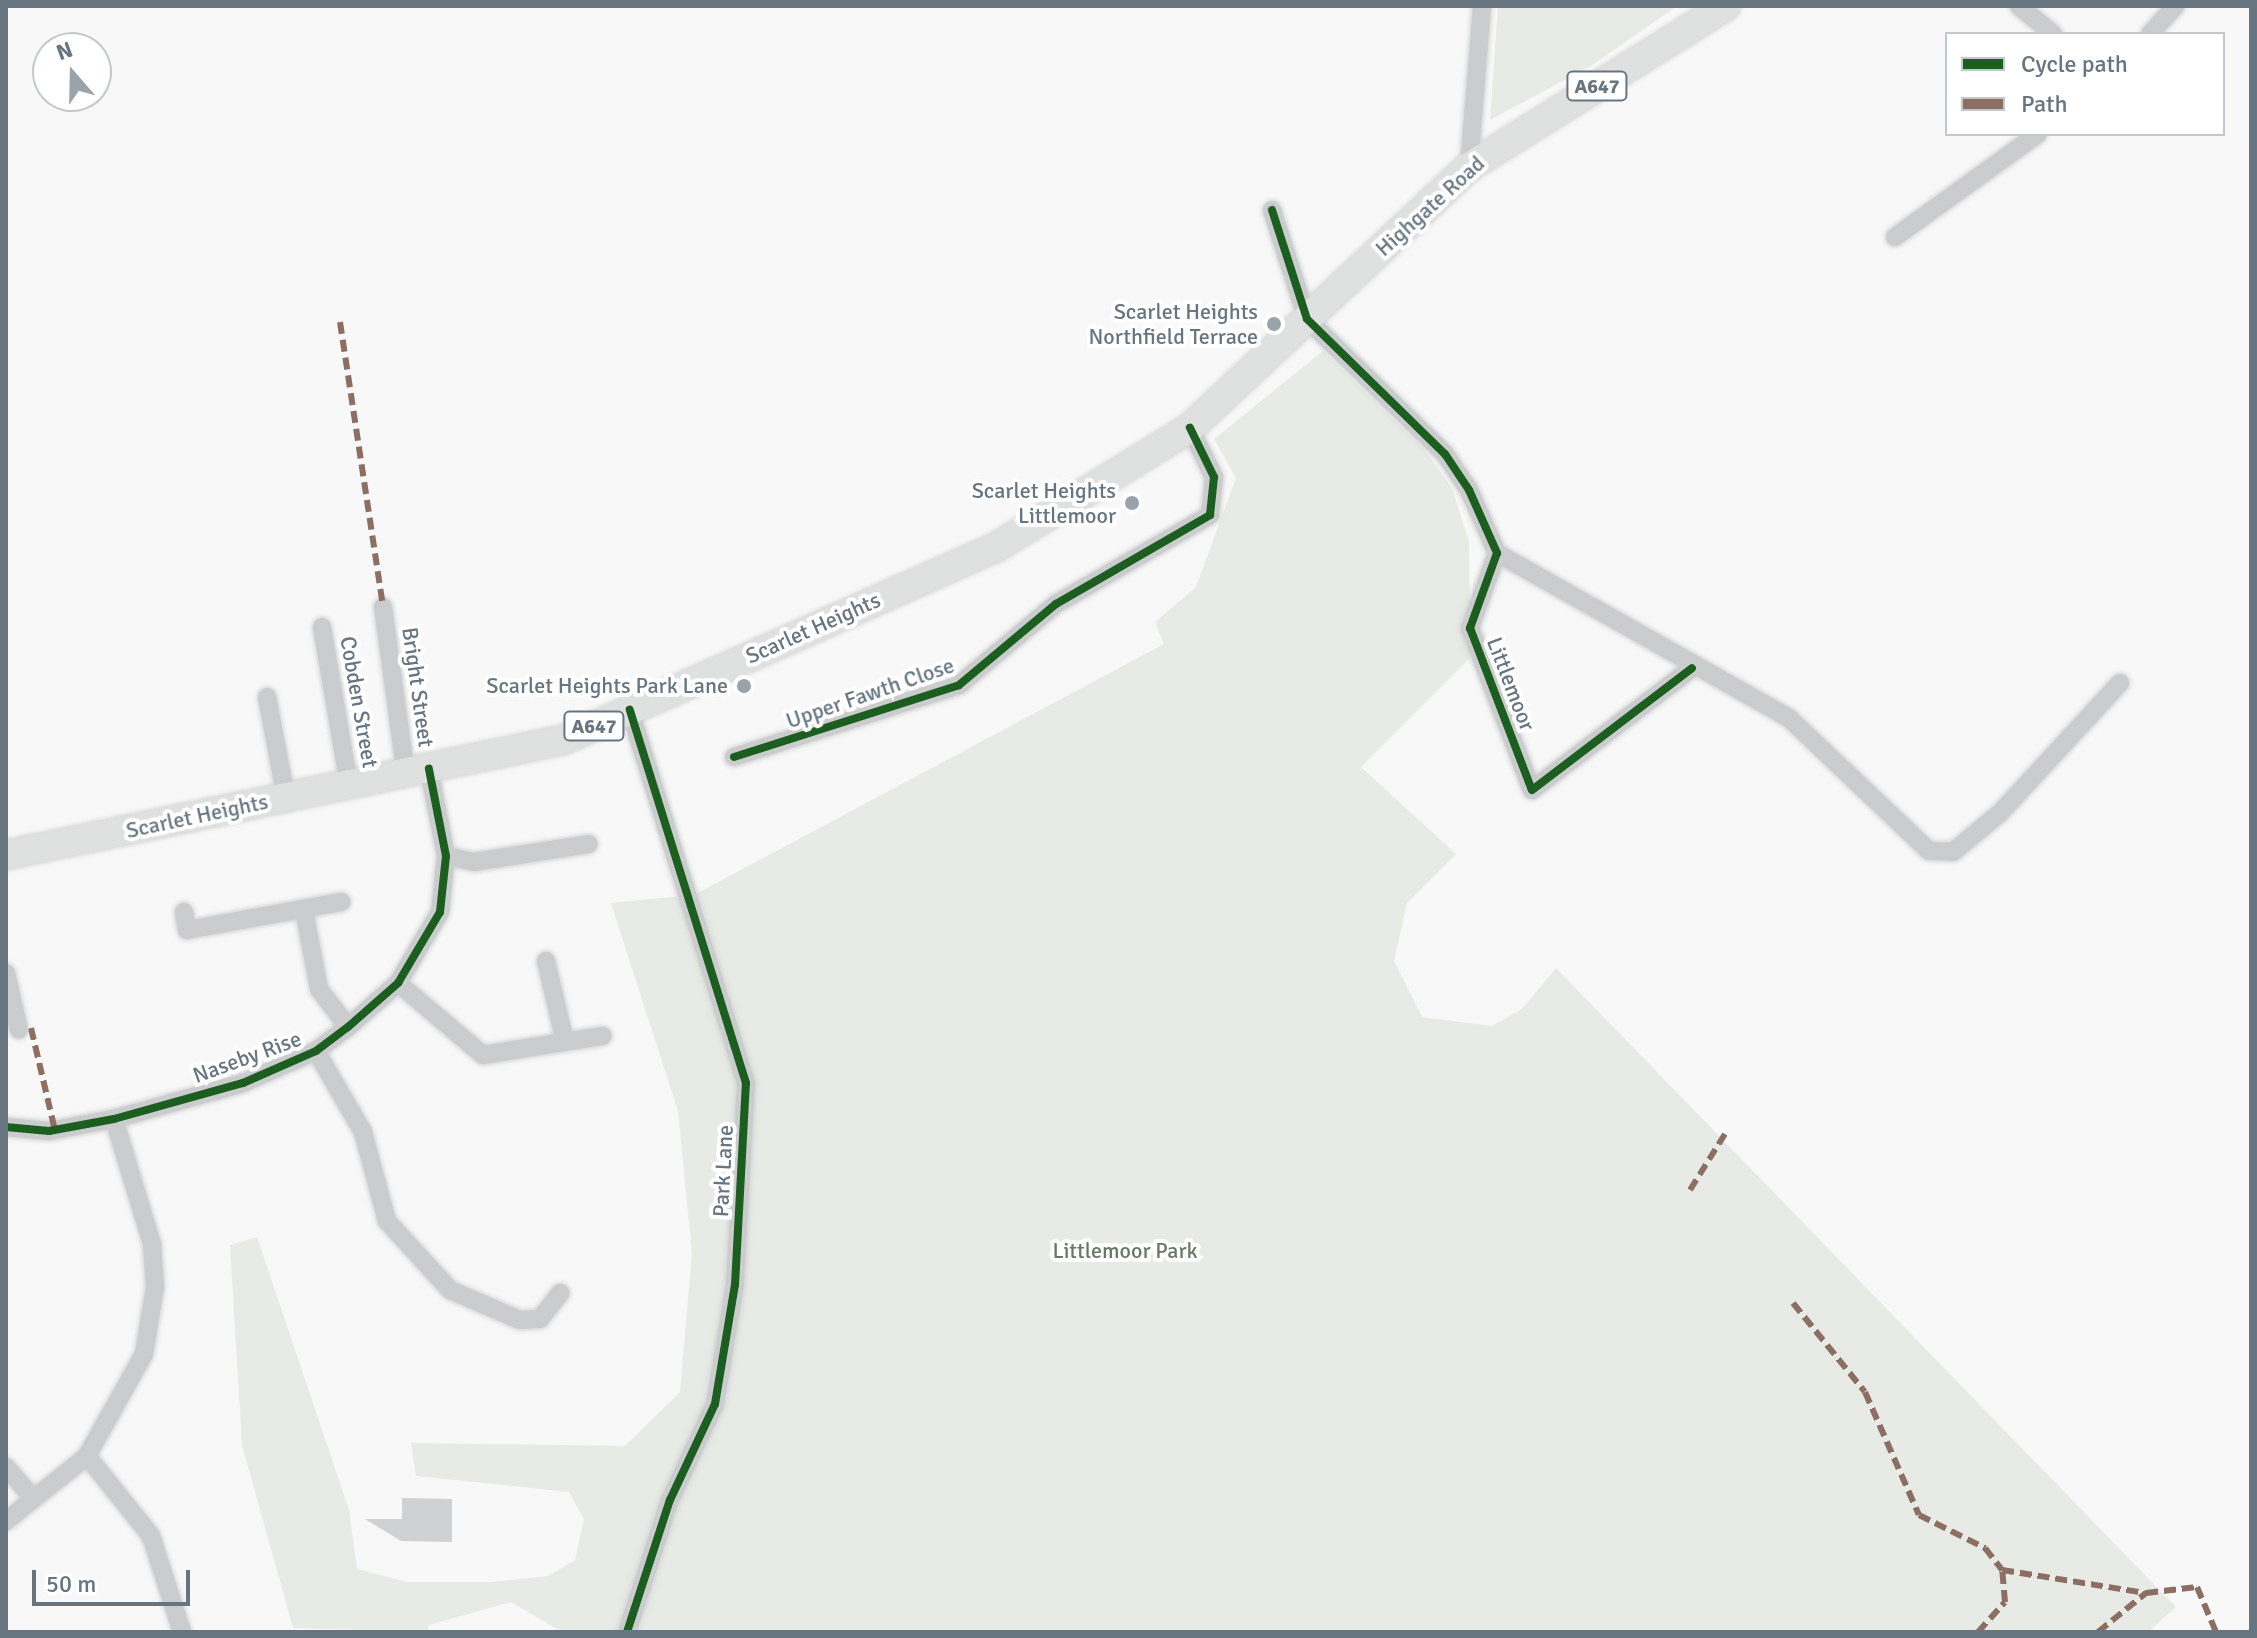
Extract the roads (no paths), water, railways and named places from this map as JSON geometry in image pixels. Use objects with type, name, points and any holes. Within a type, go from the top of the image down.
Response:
[{"type":"main road","name":"Highgate Road","points":[[1307,319],[1469,167],[1726,6]]},
{"type":"main road","name":"A647","points":[[1190,428],[1307,319]]},
{"type":"main road","name":"Scarlet Heights","points":[[6,855],[563,740],[995,548],[1190,428]]},
{"type":"street","points":[[1469,167],[1482,6]]},
{"type":"street","points":[[2019,6],[2051,32]]},
{"type":"street","points":[[2152,32],[2175,6]]},
{"type":"street","points":[[1895,237],[2035,136]]},
{"type":"street","points":[[1272,210],[1307,319],[1445,454],[1497,553],[1692,668],[1790,719],[1929,851],[1953,852],[2000,813],[2120,683]]},
{"type":"street","name":"Upper Fawth Close","points":[[734,757],[959,685],[1056,604],[1210,515],[1214,477],[1190,428]]},
{"type":"street","name":"Littlemoor","points":[[1497,553],[1470,628],[1532,790],[1692,668]]},
{"type":"street","name":"Bright Street","points":[[383,607],[417,772]]},
{"type":"street","name":"Cobden Street","points":[[322,627],[349,785]]},
{"type":"street","points":[[267,697],[286,798]]},
{"type":"street","name":"Park Lane","points":[[627,1632],[670,1500],[715,1404],[735,1285],[746,1083],[630,710]]},
{"type":"street","name":"Naseby Rise","points":[[6,1127],[49,1131],[114,1119],[243,1083],[316,1051],[348,1027],[398,983],[433,932],[446,856],[417,772]]},
{"type":"street","points":[[446,856],[474,862],[589,844]]},
{"type":"street","points":[[184,912],[187,930],[341,902]]},
{"type":"street","points":[[304,910],[319,989],[348,1027]]},
{"type":"street","points":[[546,961],[565,1042]]},
{"type":"street","points":[[6,973],[19,1030]]},
{"type":"street","points":[[398,983],[483,1055],[602,1036]]},
{"type":"street","points":[[316,1051],[363,1132],[387,1221],[450,1290],[520,1320],[540,1319],[560,1293]]},
{"type":"street","points":[[6,1521],[32,1497],[87,1456],[136,1374],[155,1287],[152,1244],[114,1119]]},
{"type":"street","points":[[87,1456],[151,1536],[182,1632]]},
{"type":"street","points":[[6,1467],[32,1497]]},
{"type":"place","name":"Scarlet Heights Northfield Terrace","points":[[1274,324]]},
{"type":"place","name":"Scarlet Heights Littlemoor","points":[[1132,503]]},
{"type":"place","name":"Scarlet Heights Park Lane","points":[[744,686]]},
{"type":"park label","name":"Littlemoor Park","points":[[1125,1251]]}]
